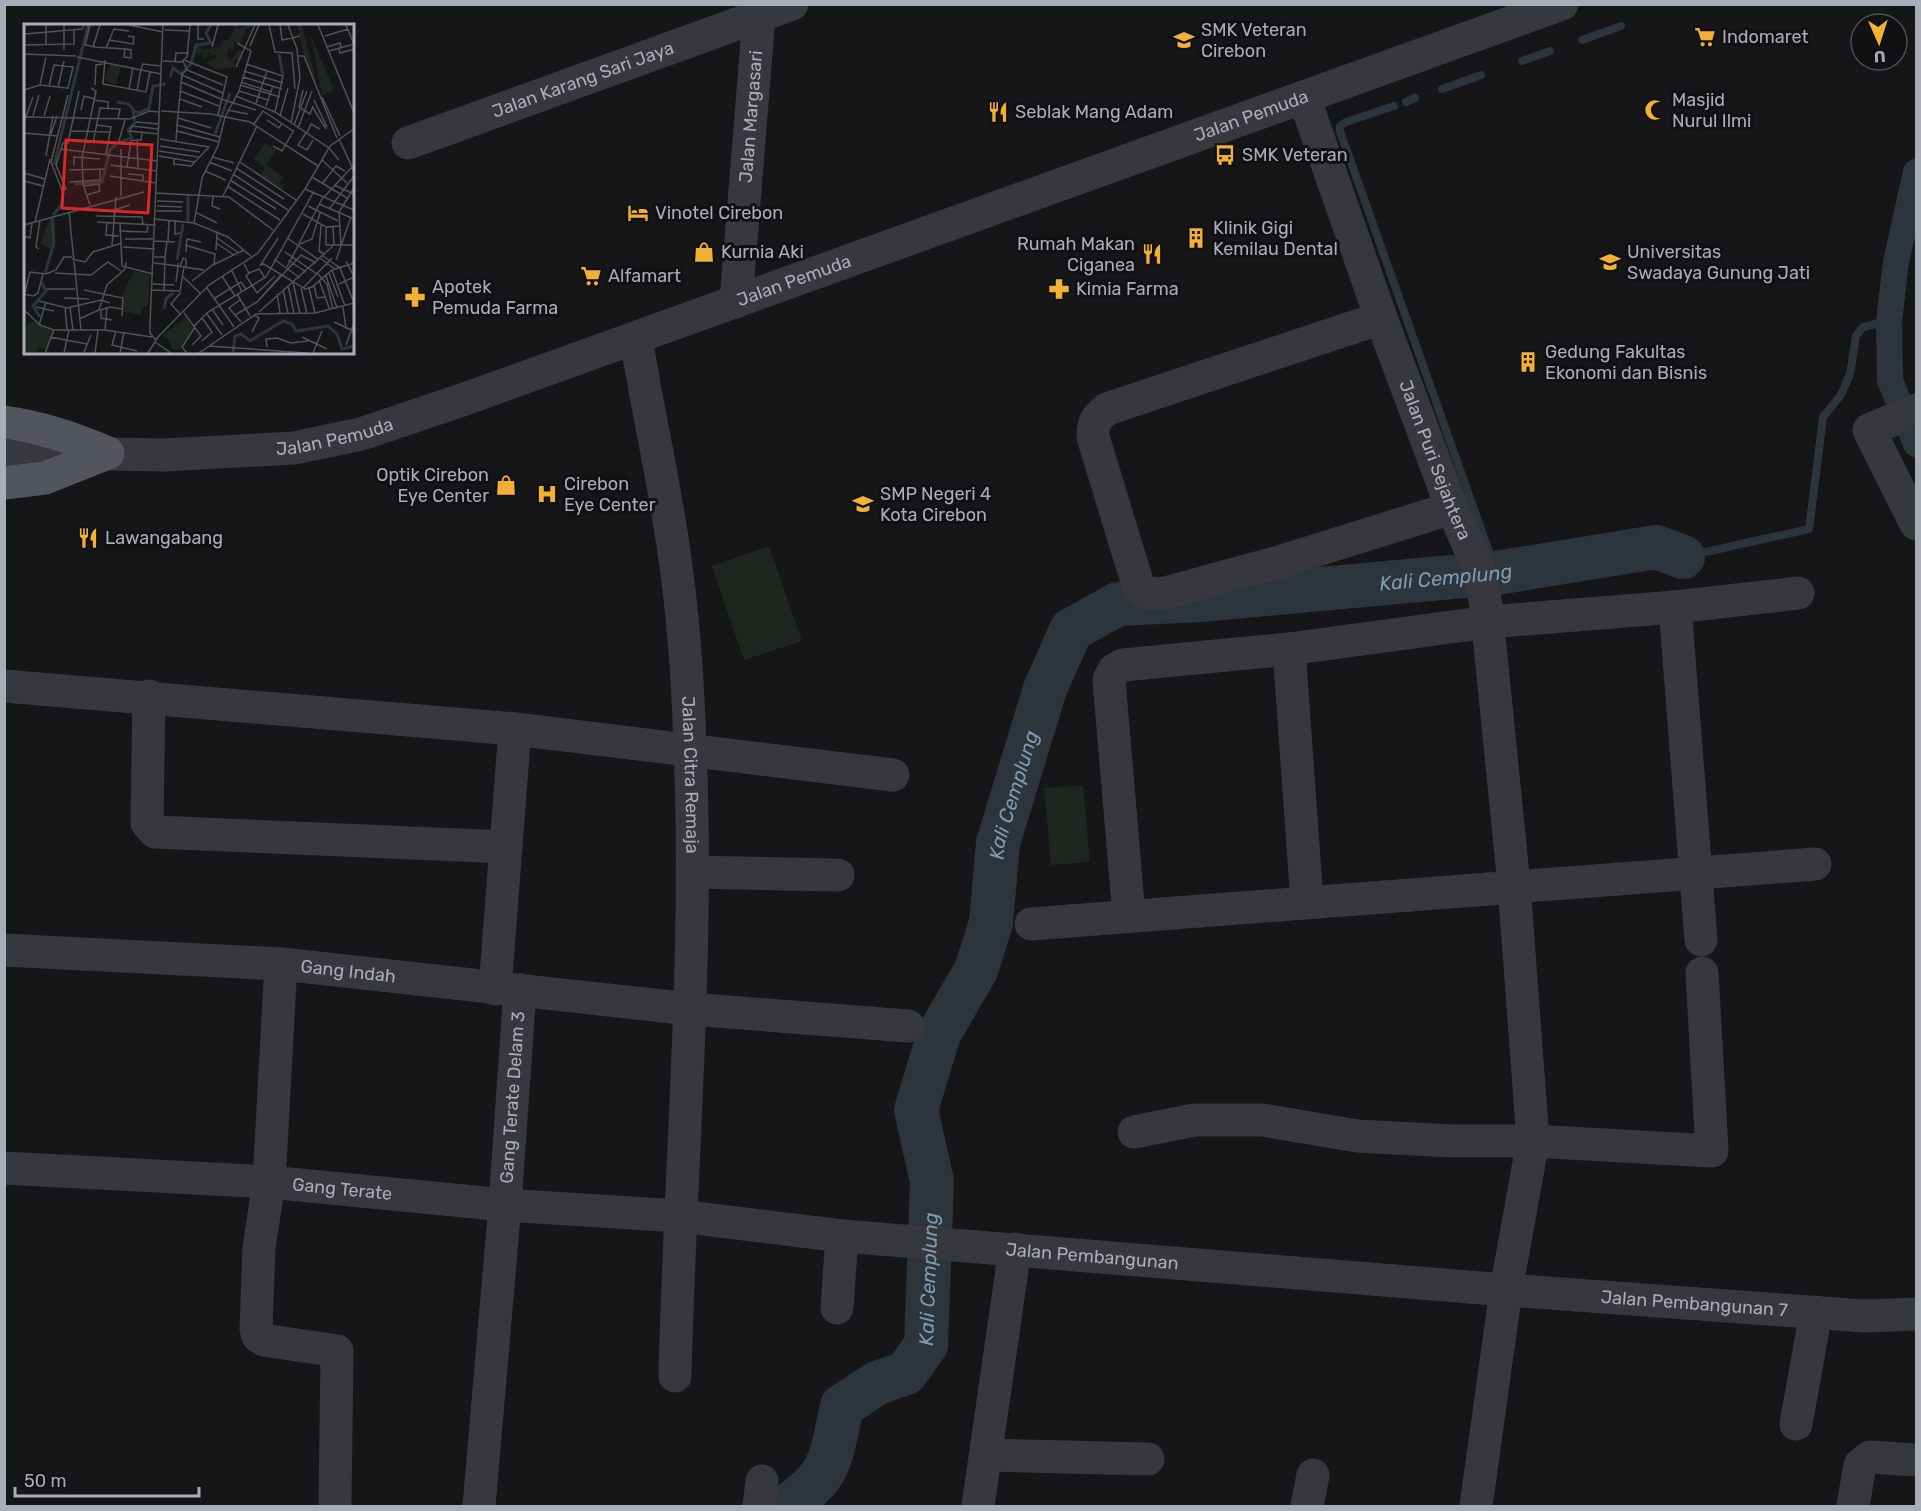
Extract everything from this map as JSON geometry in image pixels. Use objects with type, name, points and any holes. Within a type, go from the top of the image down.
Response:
[{"type":"main road","points":[[4,422],[32,426],[78,439],[108,453]]},
{"type":"main road","points":[[4,483],[45,478],[108,453]]},
{"type":"street","name":"Jalan Karang Sari Jaya","points":[[408,143],[759,10],[792,4]]},
{"type":"street","name":"Jalan Pemuda","points":[[4,452],[164,455],[294,448],[361,434],[636,338],[1562,4]]},
{"type":"street","name":"Jalan Margasari","points":[[736,302],[759,10]]},
{"type":"street","name":"Jalan Puri Sejahtera","points":[[1304,97],[1381,318],[1452,508],[1479,569],[1487,614],[1514,885],[1533,1141]]},
{"type":"street","points":[[1381,318],[1107,409],[1096,418],[1093,425],[1093,437],[1139,588],[1148,593],[1162,594],[1279,562],[1452,508]]},
{"type":"street","name":"Jalan Citra Remaja","points":[[636,338],[673,545],[682,624],[690,749],[692,872],[690,1009],[679,1216],[675,1376]]},
{"type":"street","points":[[1908,414],[1869,430],[1917,524]]},
{"type":"street","points":[[1129,916],[1109,680],[1114,670],[1123,664],[1289,649],[1487,614],[1675,607],[1798,592]]},
{"type":"street","points":[[1675,607],[1701,940]]},
{"type":"street","points":[[1289,649],[1307,902]]},
{"type":"street","points":[[4,686],[149,696],[515,729],[893,775]]},
{"type":"street","points":[[149,696],[147,823],[155,832],[506,847]]},
{"type":"street","name":"Gang Terate Delam 3","points":[[479,1506],[505,1205],[506,847],[515,729]]},
{"type":"street","points":[[1031,924],[1514,885],[1815,864]]},
{"type":"street","points":[[692,872],[838,874]]},
{"type":"street","name":"Gang Indah","points":[[4,950],[281,964],[690,1009],[908,1026]]},
{"type":"street","points":[[281,964],[269,1182],[259,1248],[256,1329],[258,1336],[264,1340],[337,1351],[335,1506]]},
{"type":"street","points":[[1134,1132],[1194,1120],[1263,1120],[1357,1136],[1453,1141],[1533,1141],[1712,1151],[1702,973]]},
{"type":"street","points":[[1476,1506],[1506,1290],[1533,1141]]},
{"type":"street","name":"Gang Terate","points":[[4,1168],[269,1182],[505,1205],[679,1216]]},
{"type":"street","name":"Jalan Pembangunan","points":[[679,1216],[842,1236],[1506,1290]]},
{"type":"street","points":[[837,1308],[842,1236]]},
{"type":"street","points":[[978,1506],[1015,1249]]},
{"type":"street","name":"Jalan Pembangunan 7","points":[[1506,1290],[1883,1317],[1917,1314]]},
{"type":"street","points":[[1796,1424],[1816,1312]]},
{"type":"street","points":[[986,1455],[1148,1459]]},
{"type":"street","points":[[1853,1506],[1860,1465],[1870,1457],[1917,1460]]},
{"type":"street","points":[[1307,1506],[1312,1474]]},
{"type":"shaded area","points":[[769,546],[802,641],[744,660],[712,566]]},
{"type":"shaded area","points":[[1083,785],[1090,862],[1051,865],[1044,788]]},
{"type":"waterway","points":[[1582,40],[1621,26]]},
{"type":"waterway","points":[[1522,61],[1550,51]]},
{"type":"waterway","points":[[1442,89],[1481,75]]},
{"type":"waterway","points":[[1406,102],[1415,98]]},
{"type":"waterway","points":[[1394,106],[1346,122],[1340,126],[1340,131],[1491,557]]},
{"type":"waterway","points":[[1916,172],[1896,262],[1889,321],[1890,380],[1916,444]]},
{"type":"waterway","points":[[1683,557],[1809,529],[1823,417],[1841,395],[1850,374],[1856,336],[1863,327],[1889,321]]},
{"type":"waterway","name":"Kali Cemplung","points":[[787,1506],[814,1484],[828,1464],[842,1406],[877,1383],[906,1373],[926,1345],[932,1181],[916,1110],[939,1034],[976,970],[991,923],[998,843],[1045,689],[1071,630],[1118,604],[1201,600],[1496,573],[1656,547],[1683,557]]},
{"type":"place","name":"Indomaret","points":[[1705,37]]},
{"type":"place","name":"SMK Veteran Cirebon","points":[[1184,40]]},
{"type":"place","name":"Masjid Nurul Ilmi","points":[[1655,110]]},
{"type":"place","name":"Seblak Mang Adam","points":[[998,112]]},
{"type":"place","name":"SMK Veteran","points":[[1225,155]]},
{"type":"place","name":"Vinotel Cirebon","points":[[638,213]]},
{"type":"place","name":"Klinik Gigi Kemilau Dental","points":[[1196,238]]},
{"type":"place","name":"Kurnia Aki","points":[[704,252]]},
{"type":"place","name":"Rumah Makan Ciganea","points":[[1152,254]]},
{"type":"place","name":"Universitas Swadaya Gunung Jati","points":[[1610,262]]},
{"type":"place","name":"Alfamart","points":[[591,276]]},
{"type":"place","name":"Kimia Farma","points":[[1059,289]]},
{"type":"place","name":"Apotek Pemuda Farma","points":[[415,297]]},
{"type":"place","name":"Gedung Fakultas Ekonomi dan Bisnis","points":[[1528,362]]},
{"type":"place","name":"Optik Cirebon Eye Center","points":[[506,485]]},
{"type":"place","name":"Cirebon Eye Center","points":[[547,494]]},
{"type":"place","name":"SMP Negeri 4 Kota Cirebon","points":[[863,504]]},
{"type":"place","name":"Lawangabang","points":[[88,538]]}]
